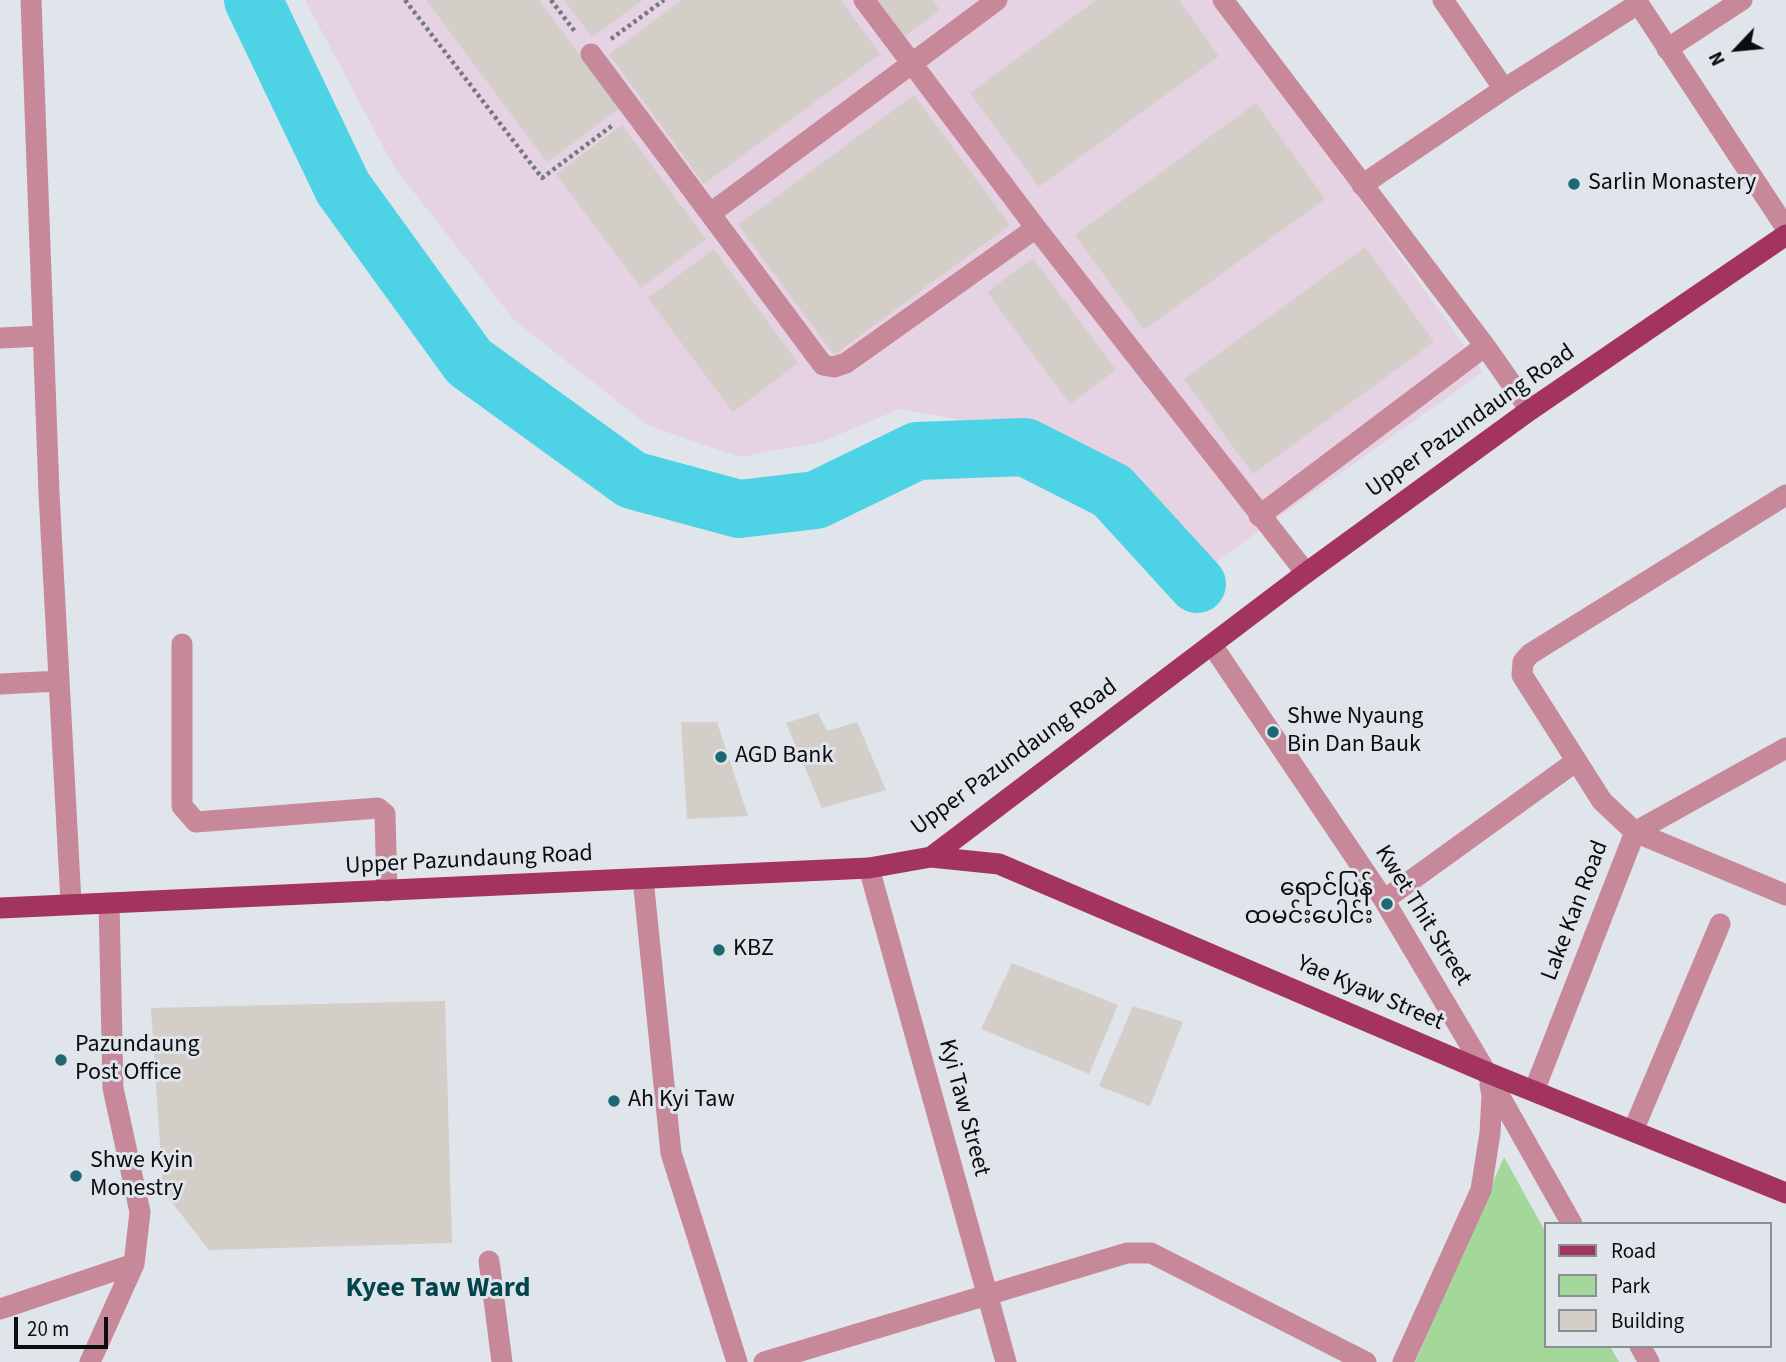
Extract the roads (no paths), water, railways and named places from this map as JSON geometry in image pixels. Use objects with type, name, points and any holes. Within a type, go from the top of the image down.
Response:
[{"type":"main road","name":"Upper Pazundaung Road","points":[[0,908],[869,868],[931,857],[1306,573],[1530,410],[1786,235]]},
{"type":"main road","name":"Yae Kyaw Street","points":[[931,857],[999,864],[1486,1072],[1786,1193]]},
{"type":"street","points":[[31,0],[42,336],[71,903]]},
{"type":"street","points":[[864,0],[1036,228],[1306,573]]},
{"type":"street","points":[[711,214],[997,0]]},
{"type":"street","points":[[1223,0],[1485,346],[1530,410]]},
{"type":"street","points":[[1443,0],[1504,89]]},
{"type":"street","points":[[1667,49],[1741,0]]},
{"type":"street","points":[[1362,185],[1637,2],[1786,228]]},
{"type":"street","points":[[591,54],[823,365],[834,367],[846,363],[1036,228]]},
{"type":"street","points":[[0,338],[42,336]]},
{"type":"street","points":[[1259,516],[1485,346]]},
{"type":"street","points":[[1786,495],[1530,653],[1523,662],[1522,675],[1602,801],[1635,832],[1786,895]]},
{"type":"street","points":[[183,644],[182,806],[197,822],[378,808],[385,814],[387,891]]},
{"type":"street","name":"Kwet Thit Street","points":[[1212,645],[1384,900],[1571,1222]]},
{"type":"street","points":[[0,684],[60,681]]},
{"type":"street","name":"Lake Kan Road","points":[[1534,1091],[1635,832],[1786,748]]},
{"type":"street","points":[[1384,900],[1575,762]]},
{"type":"street","name":"Kyi Taw Street","points":[[869,868],[1006,1362]]},
{"type":"street","points":[[643,879],[671,1153],[737,1362]]},
{"type":"street","points":[[90,1362],[134,1264],[139,1212],[113,1088],[109,903]]},
{"type":"street","points":[[1633,1131],[1720,924]]},
{"type":"street","points":[[1403,1362],[1481,1190],[1490,1133],[1492,1095],[1486,1072]]},
{"type":"street","points":[[764,1362],[1126,1253],[1151,1253],[1366,1362]]},
{"type":"street","points":[[489,1261],[502,1362]]},
{"type":"street","points":[[0,1309],[134,1264]]},
{"type":"waterway","points":[[253,0],[343,188],[469,362],[632,480],[739,509],[816,500],[917,451],[1025,447],[1112,491],[1197,584]]},
{"type":"place","name":"Sarlin Monastery","points":[[1574,184]]},
{"type":"place","name":"Shwe Nyaung Bin Dan Bauk","points":[[1273,732]]},
{"type":"place","name":"AGD Bank","points":[[721,757]]},
{"type":"place","name":"ရောင်ပြန် ထမင်းပေါင်း","points":[[1387,904]]},
{"type":"place","name":"KBZ","points":[[719,950]]},
{"type":"place","name":"Pazundaung Post Office","points":[[61,1060]]},
{"type":"place","name":"Ah Kyi Taw","points":[[614,1101]]},
{"type":"place","name":"Shwe Kyin Monestry","points":[[76,1176]]},
{"type":"district","name":"Kyee Taw Ward","points":[[438,1290]]}]
